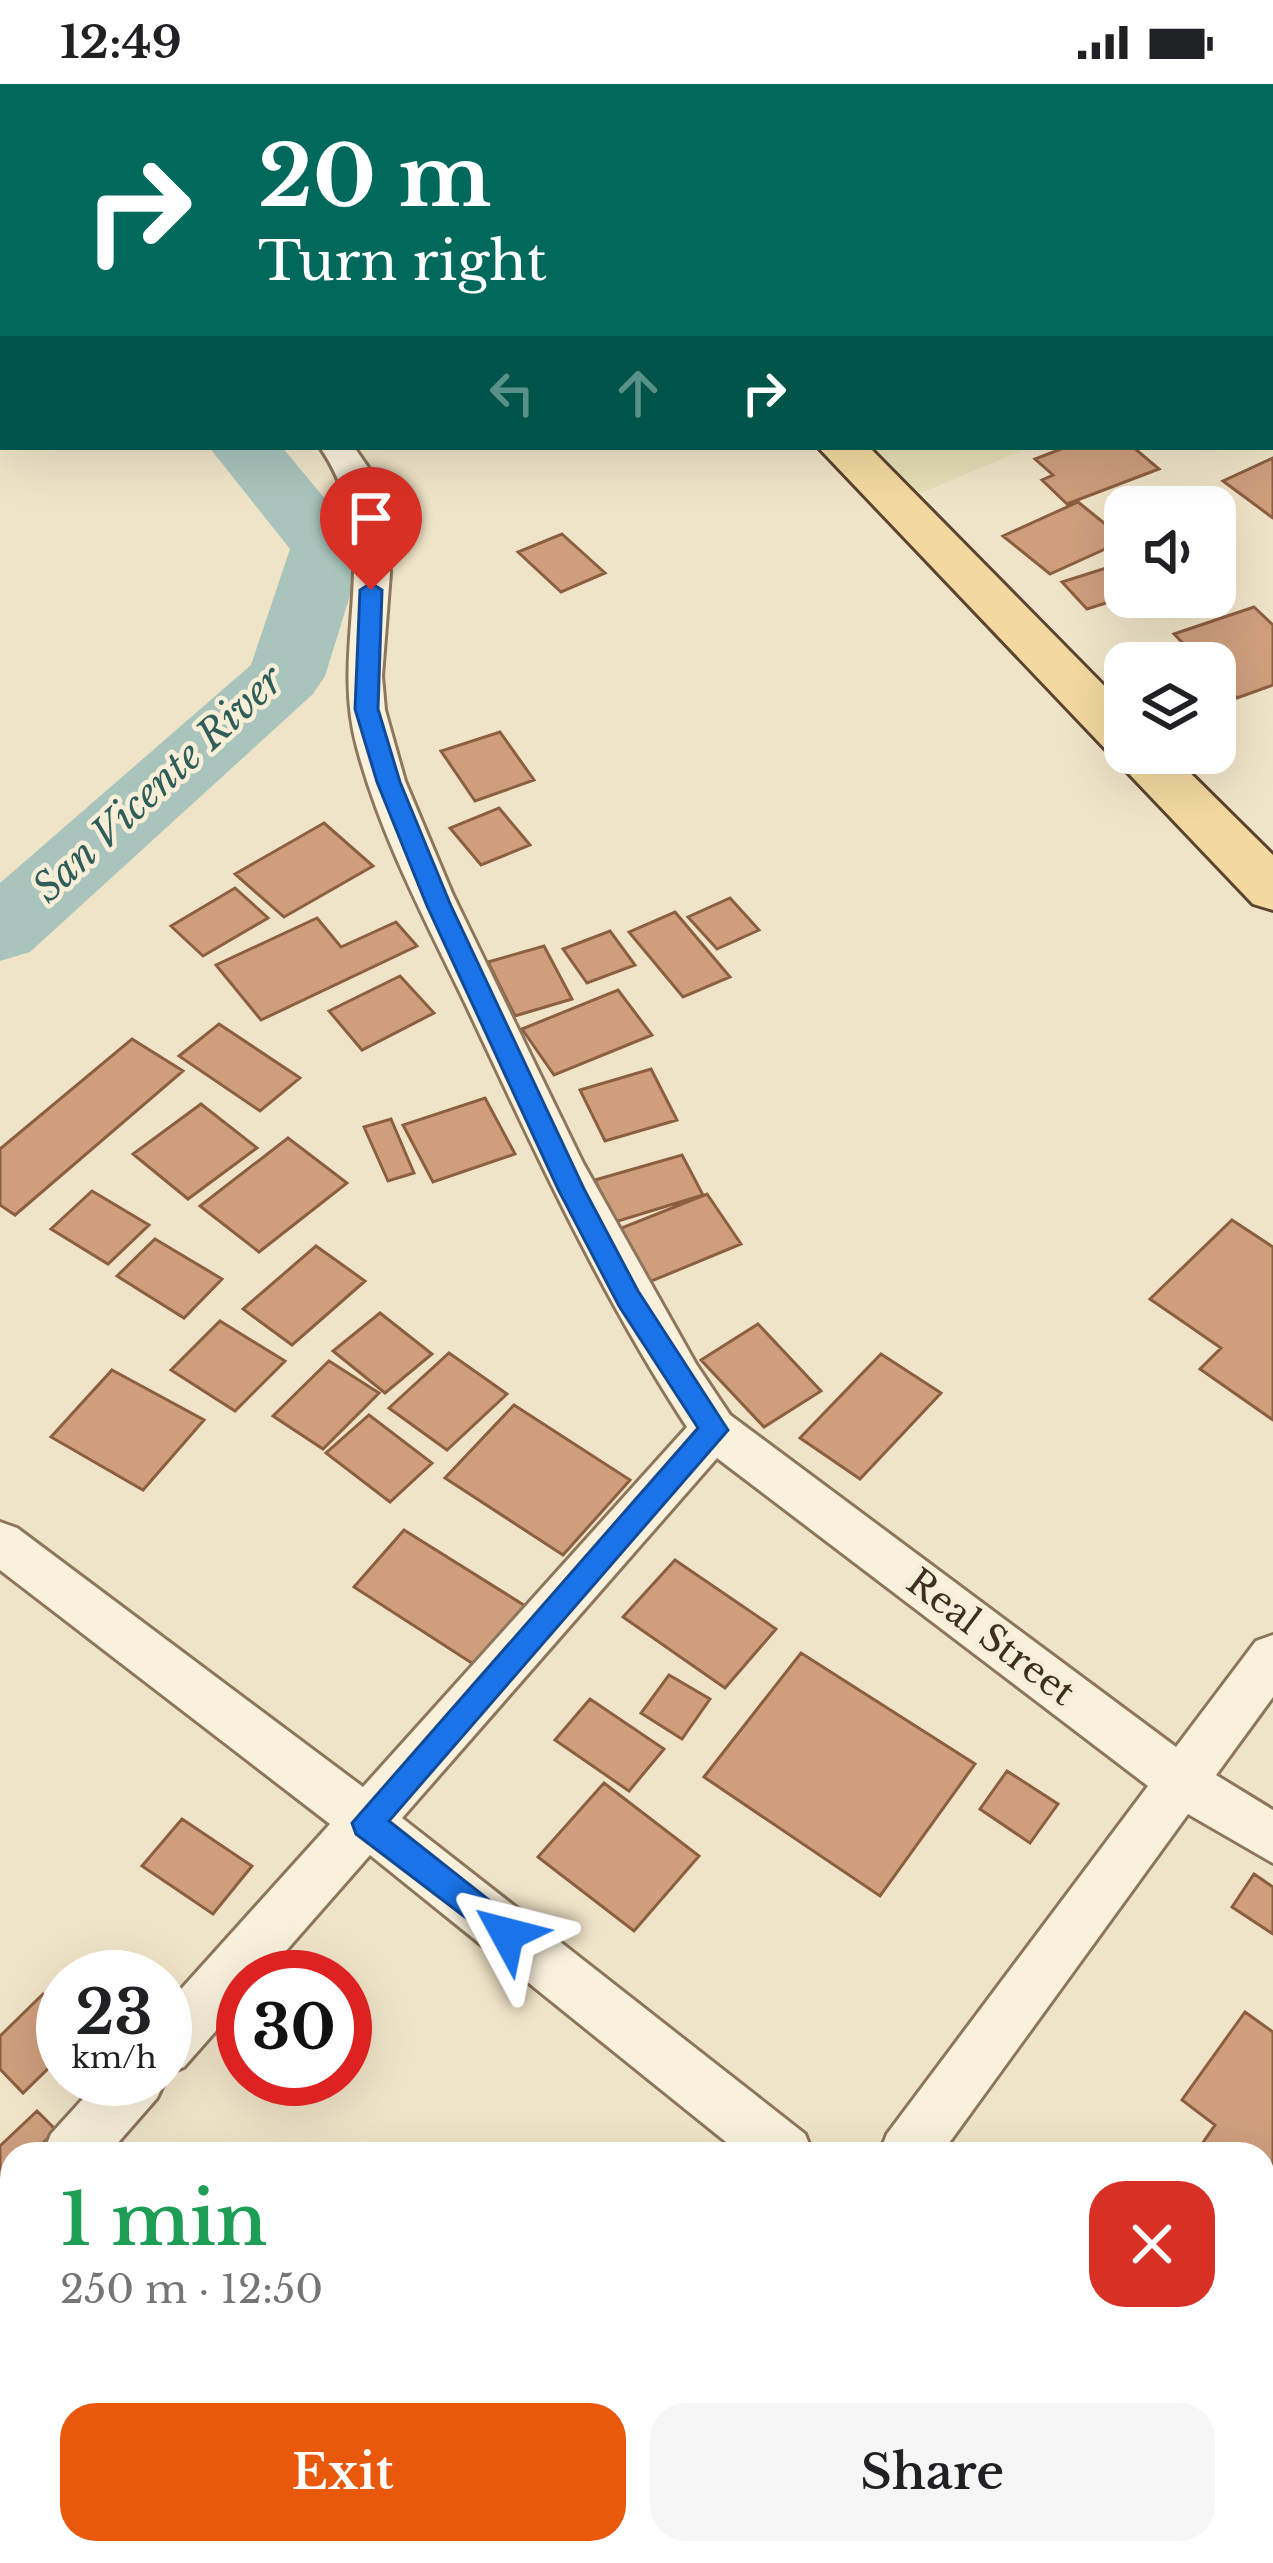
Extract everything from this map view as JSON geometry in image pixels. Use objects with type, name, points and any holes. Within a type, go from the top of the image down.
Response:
[{"type":"main road","points":[[845,450],[1104,717]]},
{"type":"main road","points":[[1159,774],[1273,890]]},
{"type":"street","name":"Real Street","points":[[340,450],[362,477],[370,513],[374,557],[367,709],[389,782],[439,906],[571,1189],[628,1299],[714,1430],[1184,1783],[1273,1839]]},
{"type":"street","points":[[192,2018],[714,1430]]},
{"type":"street","points":[[0,1543],[257,1734],[770,2142]]},
{"type":"street","points":[[916,2142],[1273,1657]]},
{"type":"street","points":[[82,2142],[114,2106]]},
{"type":"shaded area","points":[[845,450],[1023,450],[895,504]]},
{"type":"building","points":[[1058,450],[1137,450],[1159,469],[1104,486],[1067,504],[1042,480],[1053,475],[1035,459]]},
{"type":"building","points":[[1273,458],[1273,518],[1236,486],[1223,481]]},
{"type":"building","points":[[1078,502],[1104,523],[1104,550],[1050,574],[1003,536]]},
{"type":"building","points":[[562,534],[605,573],[561,592],[518,552]]},
{"type":"building","points":[[1104,569],[1104,604],[1087,609],[1062,582]]},
{"type":"building","points":[[1254,607],[1273,625],[1273,685],[1237,698],[1236,642],[1182,642],[1174,634],[1221,618],[1236,618],[1236,613]]},
{"type":"building","points":[[500,732],[534,780],[475,801],[441,751]]},
{"type":"building","points":[[499,808],[530,845],[481,865],[450,828]]},
{"type":"building","points":[[324,823],[373,866],[284,917],[235,874]]},
{"type":"building","points":[[235,888],[268,918],[203,956],[171,926]]},
{"type":"building","points":[[730,898],[759,930],[717,949],[688,917]]},
{"type":"building","points":[[675,912],[730,977],[683,997],[629,932]]},
{"type":"building","points":[[317,918],[341,947],[396,922],[417,946],[261,1020],[216,965]]},
{"type":"building","points":[[610,931],[635,965],[587,983],[563,949]]},
{"type":"building","points":[[544,946],[572,999],[515,1016],[488,962]]},
{"type":"building","points":[[400,976],[434,1013],[362,1050],[329,1011]]},
{"type":"building","points":[[618,990],[652,1035],[554,1075],[522,1029]]},
{"type":"building","points":[[219,1024],[300,1078],[260,1111],[179,1056]]},
{"type":"building","points":[[132,1039],[183,1071],[15,1215],[0,1205],[0,1149]]},
{"type":"building","points":[[651,1069],[677,1120],[605,1141],[580,1090]]},
{"type":"building","points":[[485,1098],[515,1154],[433,1182],[403,1125]]},
{"type":"building","points":[[201,1104],[257,1148],[188,1199],[133,1154]]},
{"type":"building","points":[[391,1119],[414,1173],[388,1181],[364,1127]]},
{"type":"building","points":[[288,1138],[347,1183],[259,1252],[200,1206]]},
{"type":"building","points":[[682,1155],[703,1195],[615,1222],[595,1180]]},
{"type":"building","points":[[92,1191],[149,1225],[108,1264],[51,1229]]},
{"type":"building","points":[[707,1194],[741,1244],[642,1285],[609,1233]]},
{"type":"building","points":[[1232,1220],[1273,1247],[1273,1420],[1200,1369],[1221,1348],[1150,1299]]},
{"type":"building","points":[[155,1239],[222,1279],[184,1318],[117,1276]]},
{"type":"building","points":[[316,1246],[365,1281],[292,1345],[243,1309]]},
{"type":"building","points":[[380,1313],[432,1354],[385,1393],[333,1351]]},
{"type":"building","points":[[220,1321],[285,1361],[235,1411],[171,1370]]},
{"type":"building","points":[[758,1324],[821,1391],[764,1427],[701,1360]]},
{"type":"building","points":[[449,1353],[507,1394],[447,1450],[389,1408]]},
{"type":"building","points":[[881,1354],[941,1393],[860,1479],[800,1438]]},
{"type":"building","points":[[329,1361],[379,1393],[323,1449],[273,1416]]},
{"type":"building","points":[[112,1370],[204,1420],[143,1490],[51,1437]]},
{"type":"building","points":[[514,1405],[630,1480],[563,1555],[445,1478]]},
{"type":"building","points":[[369,1415],[432,1463],[390,1502],[326,1453]]},
{"type":"building","points":[[404,1530],[527,1607],[478,1667],[354,1587]]},
{"type":"building","points":[[675,1560],[776,1629],[725,1688],[623,1617]]},
{"type":"building","points":[[801,1653],[975,1764],[880,1896],[704,1777]]},
{"type":"building","points":[[669,1675],[710,1699],[682,1739],[641,1713]]},
{"type":"building","points":[[590,1699],[664,1749],[629,1791],[555,1740]]},
{"type":"building","points":[[1007,1771],[1058,1804],[1030,1843],[980,1809]]},
{"type":"building","points":[[604,1783],[699,1856],[634,1931],[538,1857]]},
{"type":"building","points":[[182,1819],[252,1866],[213,1914],[142,1866]]},
{"type":"building","points":[[1254,1874],[1273,1887],[1273,1934],[1232,1907]]},
{"type":"building","points":[[36,2001],[36,2080],[23,2093],[0,2069],[0,2036]]},
{"type":"building","points":[[1245,2012],[1273,2032],[1273,2142],[1203,2142],[1215,2125],[1182,2100]]},
{"type":"building","points":[[37,2111],[56,2130],[44,2142],[4,2142]]},
{"type":"waterway","name":"San Vicente River","points":[[0,931],[286,676],[328,547],[247,450]]},
{"type":"route","points":[[371,590],[367,709],[389,782],[439,906],[571,1189],[628,1299],[714,1430],[367,1823],[507,1934]]}]
